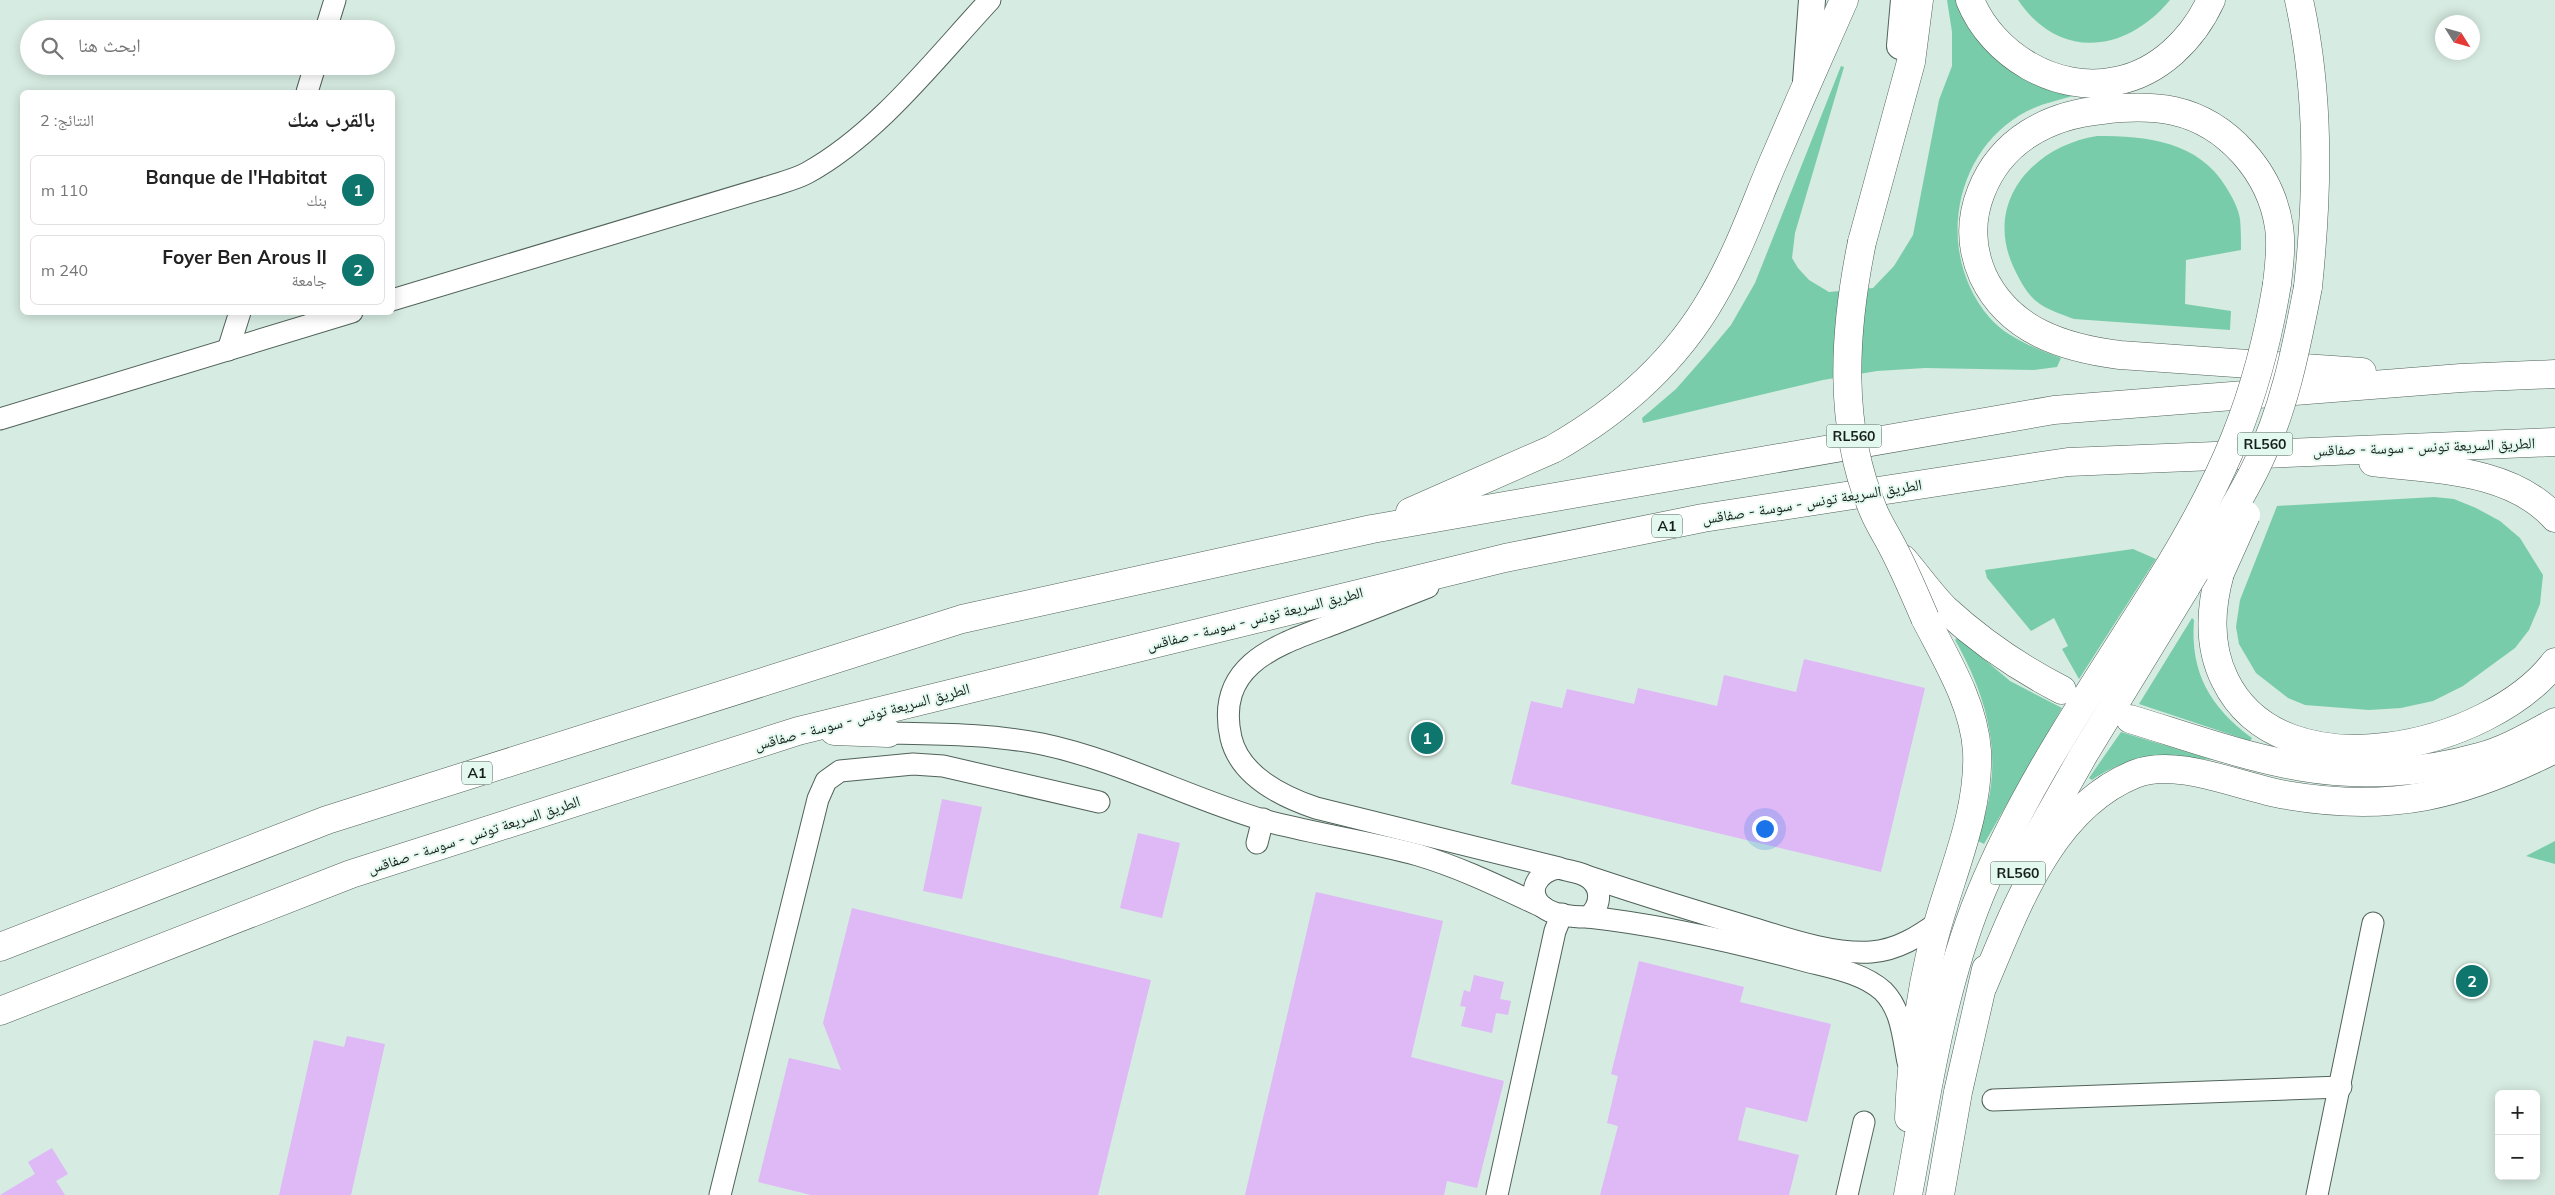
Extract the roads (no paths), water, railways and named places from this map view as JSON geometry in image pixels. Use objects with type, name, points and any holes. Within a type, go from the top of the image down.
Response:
[{"type":"highway","points":[[1372,529],[1553,449],[1574,437],[1620,404],[1663,364],[1698,319],[1726,272],[1844,0]]},
{"type":"highway","points":[[1899,107],[1911,62],[1920,0]]},
{"type":"highway","points":[[1970,0],[1991,35],[2019,60],[2054,77],[2095,83],[2116,82],[2134,76],[2168,57],[2195,29],[2211,0]]},
{"type":"highway","name":"RL560","points":[[1940,1195],[1958,1092],[1991,944],[2004,906],[2028,848],[2174,583],[2255,468],[2272,428],[2288,380],[2308,287],[2316,215],[2313,89],[2299,0]]},
{"type":"highway","name":"RL560","points":[[1899,107],[1862,242],[1852,292],[1847,336],[1847,381],[1852,425],[1860,469],[1874,512],[1893,548],[1935,613],[1970,716],[1977,750],[1976,776],[1969,816],[1925,981],[1910,1075],[1907,1195]]},
{"type":"highway","points":[[1907,1195],[1942,1018],[1964,937],[1980,896],[1997,855],[2035,782],[2174,583],[2194,527],[2236,440],[2262,362],[2280,260],[2279,228],[2276,212],[2263,180],[2252,164],[2224,135],[2208,124],[2174,111],[2142,108],[2107,109],[2089,111],[2053,121],[2020,138],[2006,151],[1985,181],[1978,199],[1973,232],[1974,250],[1992,295],[2009,313],[2033,331],[2055,341],[2085,351],[2120,356],[2461,378]]},
{"type":"highway","name":"A1","points":[[0,948],[327,820],[962,619],[1372,529],[2054,410],[2461,378],[2555,374]]},
{"type":"highway","points":[[2272,428],[2265,468],[2255,497],[2220,573],[2214,596],[2212,618],[2214,648],[2221,672],[2228,687],[2249,713],[2263,725],[2298,742],[2316,746],[2367,748],[2418,741],[2446,733],[2472,722],[2516,699],[2532,687],[2555,662]]},
{"type":"highway","name":"الطريق السريعة تونس - سوسة - صفاقس","points":[[0,1011],[351,874],[798,731],[1505,558],[1703,518],[2068,462],[2294,451],[2555,442]]},
{"type":"highway","points":[[2294,451],[2467,474],[2508,485],[2522,491],[2535,499],[2555,518]]},
{"type":"highway","points":[[1935,613],[2002,656],[2062,690]]},
{"type":"highway","points":[[2130,719],[2251,755],[2302,767],[2348,772],[2435,767],[2481,757],[2523,739],[2555,722]]},
{"type":"highway","points":[[798,731],[888,732]]},
{"type":"highway","points":[[1983,986],[2016,910],[2050,846],[2085,805],[2110,787],[2136,774],[2164,768],[2285,795],[2339,802],[2386,803],[2440,794],[2480,782],[2521,766],[2555,749]]},
{"type":"main road","points":[[1805,87],[1812,0]]},
{"type":"main road","points":[[1899,107],[1898,71],[1904,0]]},
{"type":"street","points":[[329,20],[335,0]]},
{"type":"street","points":[[395,299],[762,189],[806,174],[838,154],[867,132],[990,0]]},
{"type":"street","points":[[308,90],[312,75]]},
{"type":"street","points":[[228,350],[239,315]]},
{"type":"street","points":[[0,419],[342,315]]},
{"type":"street","points":[[1505,558],[1268,650],[1247,668],[1234,690],[1228,716],[1232,741],[1247,765],[1266,785],[1280,795],[1316,808],[1559,868],[1680,908],[1792,940],[1850,951],[1872,952],[1894,947],[1916,938],[1940,921]]},
{"type":"street","points":[[888,732],[980,735],[1042,744],[1155,780],[1263,819],[1418,855],[1468,872],[1553,911],[1667,927],[1722,938],[1842,971],[1866,980],[1883,991],[1895,1008],[1899,1018],[1910,1075]]},
{"type":"street","points":[[720,1195],[816,809],[826,781],[840,771],[897,764],[930,764],[1099,802]]},
{"type":"street","points":[[1257,843],[1263,819]]},
{"type":"street","points":[[1497,1195],[1555,931],[1553,911],[1535,894],[1538,878],[1544,872],[1559,868]]},
{"type":"street","points":[[1586,876],[1594,882],[1599,897],[1594,912],[1588,917]]},
{"type":"street","points":[[2317,1195],[2341,1087],[2373,923]]},
{"type":"street","points":[[1992,1100],[2341,1087]]},
{"type":"street","points":[[1847,1195],[1864,1122]]},
{"type":"place","name":"Banque de l'Habitat","points":[[1427,738]]},
{"type":"place","name":"Foyer Ben Arous II","points":[[2472,981]]}]
